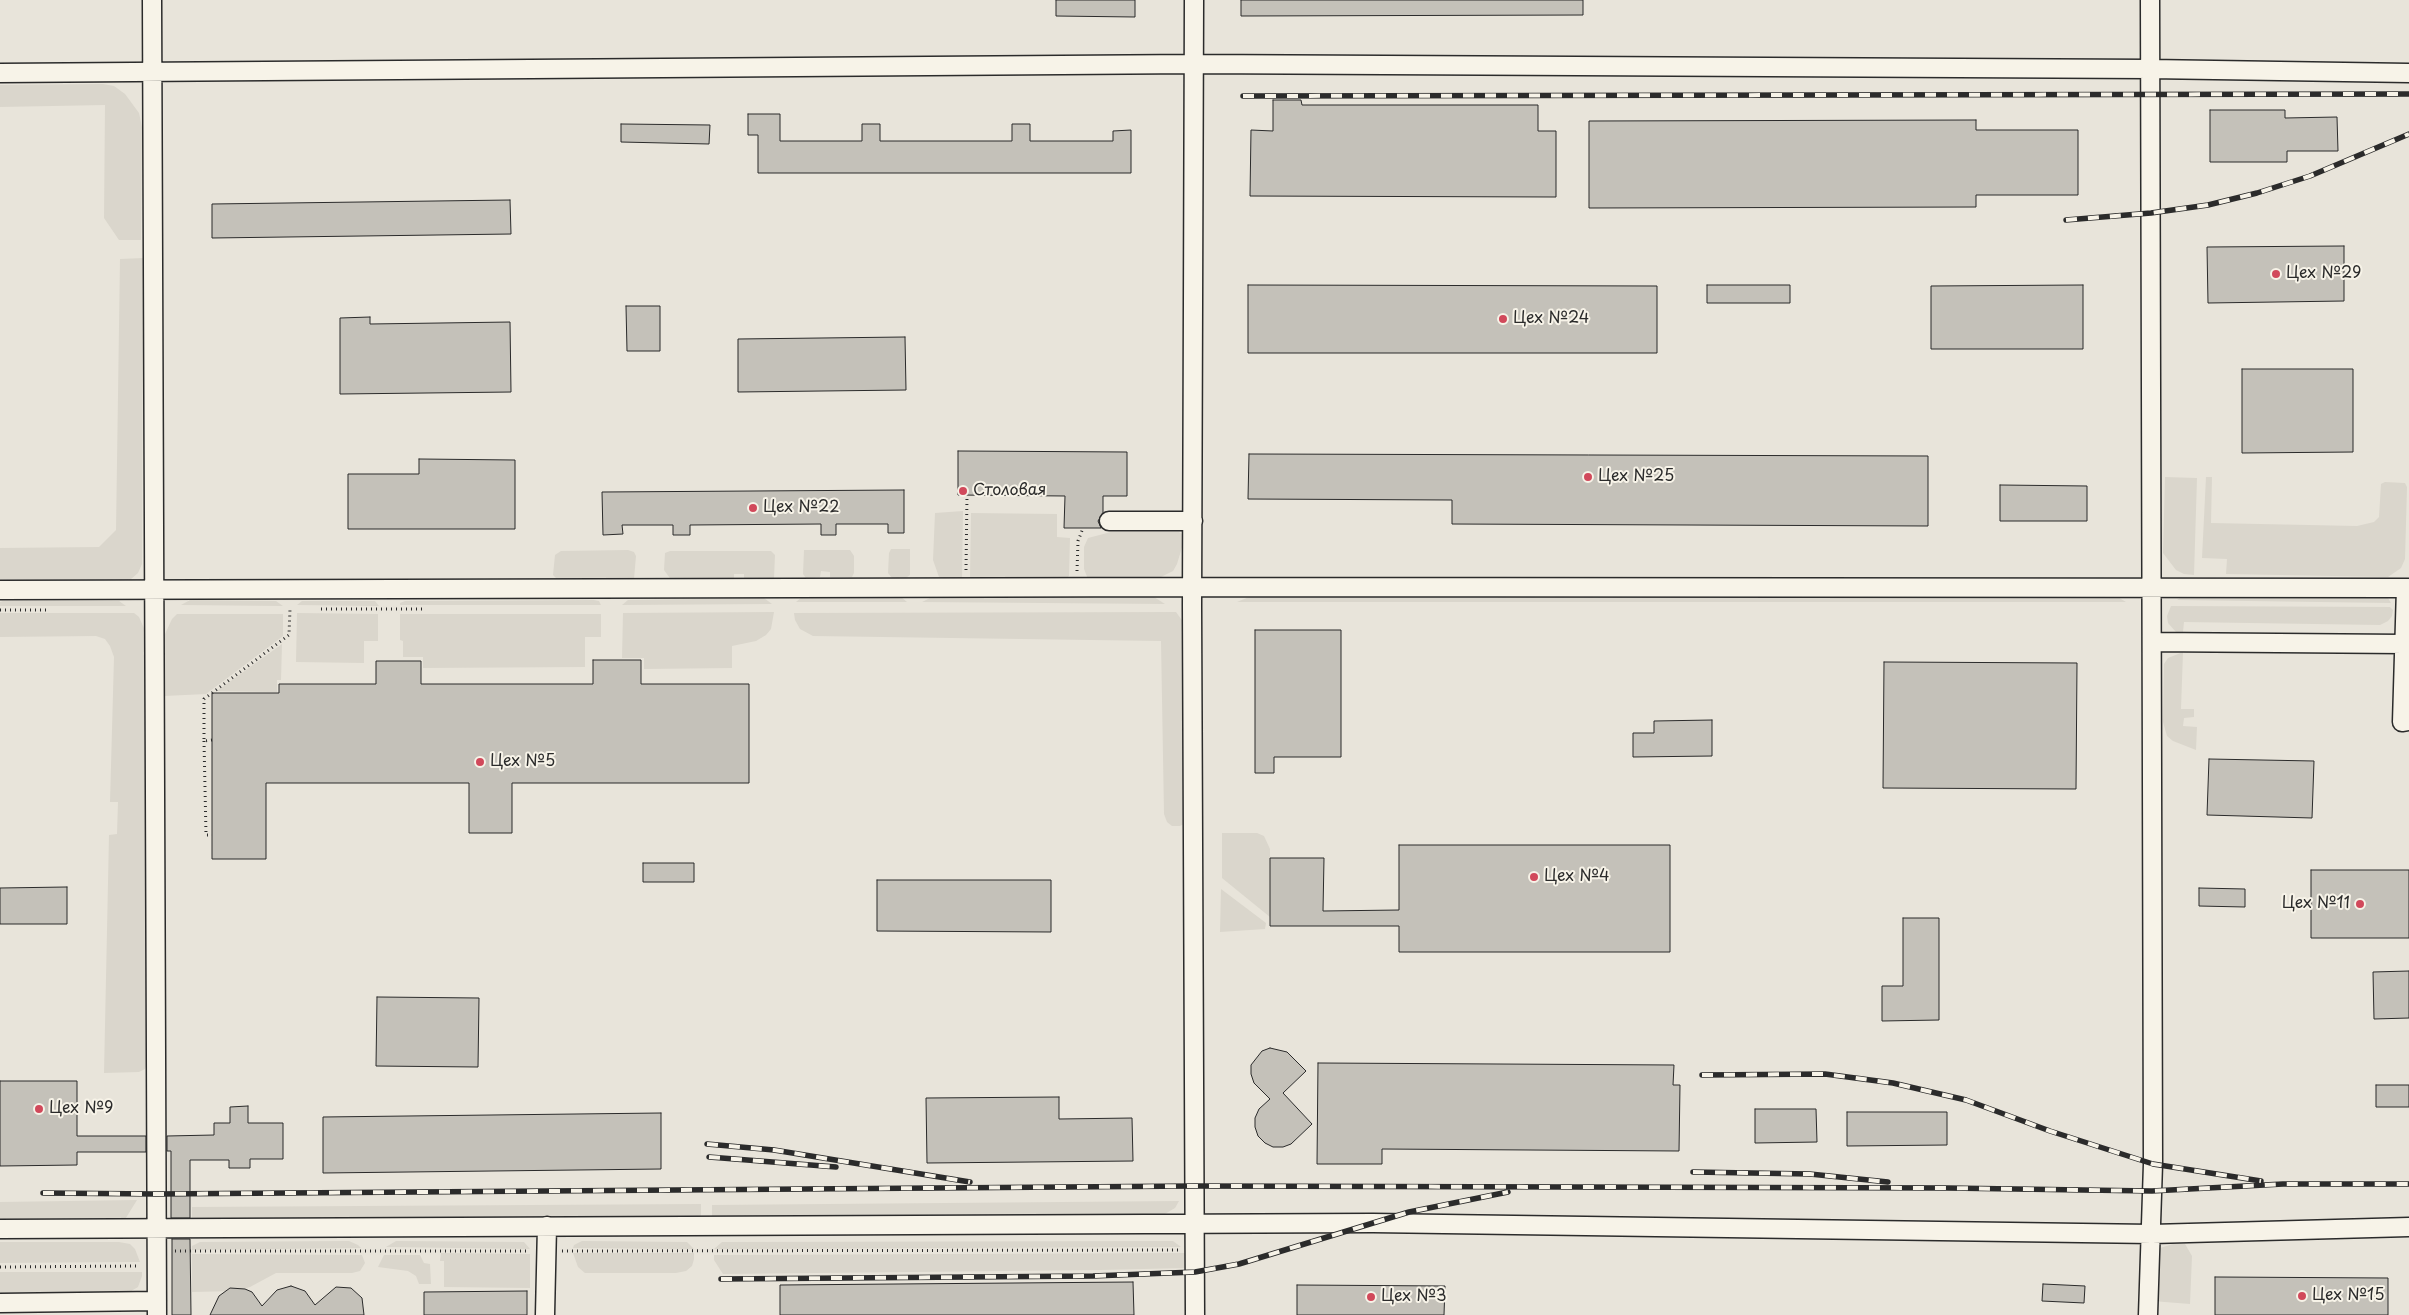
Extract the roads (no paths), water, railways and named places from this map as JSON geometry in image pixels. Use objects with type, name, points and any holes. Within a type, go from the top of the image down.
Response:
[{"type":"lane","points":[[0,1303],[157,1308],[152,0]]},
{"type":"lane","points":[[1194,0],[1195,1315]]},
{"type":"lane","points":[[2148,1315],[2152,1234],[2150,0]]},
{"type":"lane","points":[[0,73],[1194,64],[2150,69],[2409,73]]},
{"type":"lane","points":[[1109,520],[1193,521]]},
{"type":"lane","points":[[0,590],[1077,587],[2408,588],[2402,722],[2409,722]]},
{"type":"lane","points":[[2152,642],[2404,644]]},
{"type":"lane","points":[[0,1229],[1372,1223],[2152,1234],[2409,1227]]},
{"type":"lane","points":[[545,1315],[547,1226]]},
{"type":"railway","points":[[1243,96],[2409,94]]},
{"type":"railway","points":[[2066,220],[2151,213],[2208,205],[2257,193],[2310,176],[2409,134]]},
{"type":"railway","points":[[1702,1075],[1825,1074],[1893,1083],[1966,1100],[2050,1131],[2153,1164],[2261,1181]]},
{"type":"railway","points":[[707,1144],[774,1150],[970,1182]]},
{"type":"railway","points":[[709,1157],[836,1167]]},
{"type":"railway","points":[[1693,1172],[1810,1174],[1888,1182]]},
{"type":"railway","points":[[43,1193],[156,1194],[1195,1186],[1947,1188],[2152,1191],[2283,1184],[2409,1184]]},
{"type":"railway","points":[[721,1279],[1093,1276],[1195,1272],[1239,1264],[1409,1212],[1508,1192]]},
{"type":"place","name":"Цех №29","points":[[2276,274]]},
{"type":"place","name":"Цех №24","points":[[1503,319]]},
{"type":"place","name":"Цех №25","points":[[1588,477]]},
{"type":"place","name":"Столовая","points":[[963,491]]},
{"type":"place","name":"Цех №22","points":[[753,508]]},
{"type":"place","name":"Цех №5","points":[[480,762]]},
{"type":"place","name":"Цех №4","points":[[1534,877]]},
{"type":"place","name":"Цех №11","points":[[2360,904]]},
{"type":"place","name":"Цех №9","points":[[39,1109]]},
{"type":"place","name":"Цех №15","points":[[2302,1296]]},
{"type":"place","name":"Цех №3","points":[[1371,1297]]}]
